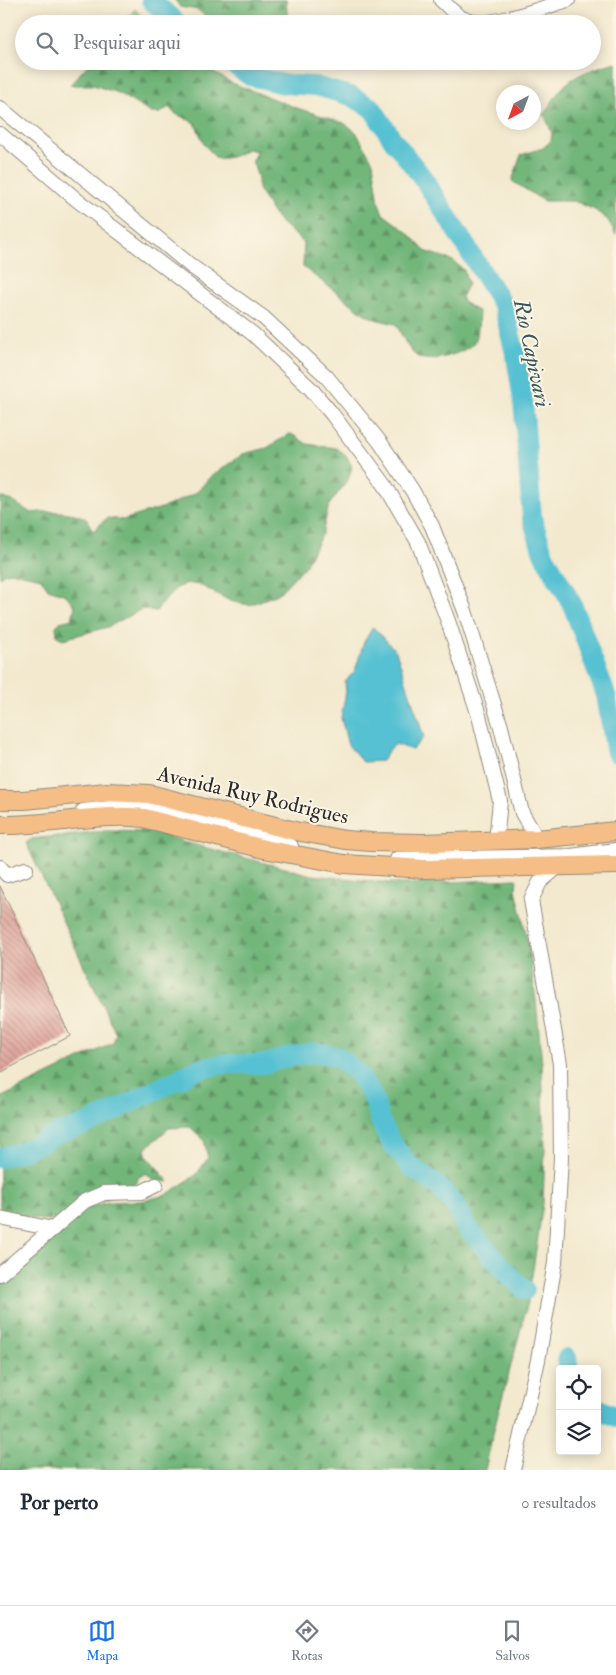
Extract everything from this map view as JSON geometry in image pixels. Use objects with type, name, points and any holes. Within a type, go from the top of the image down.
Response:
[{"type":"main road","name":"Avenida Ruy Rodrigues","points":[[2,802],[107,792],[135,792],[164,796],[295,831],[346,840],[397,843],[537,839],[616,831]]},
{"type":"main road","points":[[0,825],[30,825],[132,816],[157,820],[291,856],[380,868],[425,869],[616,865]]},
{"type":"street","points":[[441,0],[458,15]]},
{"type":"street","points":[[516,15],[568,0]]},
{"type":"street","points":[[0,108],[191,266],[264,318],[326,376],[380,442],[412,490],[432,526],[465,611],[501,727],[522,813],[537,839]]},
{"type":"street","points":[[0,134],[77,200],[253,334],[311,389],[385,485],[418,542],[448,622],[479,716],[500,801],[496,841]]},
{"type":"street","points":[[311,389],[326,376]]},
{"type":"street","points":[[385,485],[400,471]]},
{"type":"street","points":[[2,802],[107,800],[148,802],[293,839],[371,850],[616,849]]},
{"type":"street","points":[[0,816],[24,816],[119,807],[139,808],[158,811],[293,847],[345,855],[398,859],[571,856],[616,849]]},
{"type":"street","points":[[513,1470],[538,1360],[555,1264],[561,1158],[560,1064],[531,900],[540,882],[559,866]]},
{"type":"street","points":[[0,867],[7,875],[26,869]]},
{"type":"street","points":[[0,1274],[5,1272],[86,1200],[104,1193],[142,1192],[156,1185]]},
{"type":"street","points":[[0,1218],[53,1229]]},
{"type":"green space","points":[[175,0],[286,0],[287,15],[204,15],[198,10],[180,7]]},
{"type":"green space","points":[[135,9],[141,15],[130,15]]},
{"type":"green space","points":[[616,62],[616,235],[608,220],[595,210],[574,201],[544,201],[512,181],[521,155],[543,148],[551,141],[552,133],[544,114],[562,88],[583,73],[591,70],[601,70],[601,66]]},
{"type":"green space","points":[[83,70],[210,70],[232,83],[294,107],[344,123],[356,132],[373,162],[379,203],[383,214],[407,232],[425,251],[453,261],[464,270],[468,284],[462,295],[462,301],[479,312],[478,333],[473,344],[460,352],[442,358],[420,358],[409,348],[396,324],[375,319],[365,314],[303,267],[304,243],[277,219],[258,189],[258,178],[252,160],[257,151],[247,149],[240,154],[216,158],[204,144],[195,123],[174,113],[169,107],[160,113],[151,113],[118,93],[93,85],[70,85]]},
{"type":"green space","points":[[289,434],[307,444],[336,448],[346,455],[352,467],[348,480],[329,505],[322,534],[305,566],[278,594],[249,605],[230,601],[200,585],[187,583],[175,589],[156,611],[142,609],[108,627],[63,639],[57,636],[56,626],[60,622],[72,619],[75,606],[66,595],[48,589],[41,578],[14,572],[4,573],[0,577],[0,497],[12,501],[31,513],[76,514],[87,520],[93,531],[107,518],[123,520],[168,506],[197,492],[210,477],[243,454],[267,448]]},
{"type":"green space","points":[[108,830],[151,831],[195,845],[312,875],[401,884],[517,879],[516,889],[528,943],[536,1001],[542,1064],[545,1147],[543,1204],[528,1302],[485,1470],[0,1470],[0,1282],[89,1207],[109,1202],[142,1201],[166,1195],[196,1175],[208,1158],[204,1140],[190,1127],[169,1128],[145,1149],[147,1156],[169,1182],[153,1180],[146,1173],[139,1177],[134,1188],[49,1221],[0,1213],[0,1098],[113,1043],[116,1034],[26,843],[32,839]]},
{"type":"water","points":[[373,627],[396,651],[424,737],[412,750],[396,744],[388,751],[382,761],[363,762],[348,745],[341,718],[346,692],[345,682],[355,671],[364,642]]},
{"type":"building","points":[[0,886],[70,1036],[0,1073]]},
{"type":"waterway","name":"Rio Capivari","points":[[151,0],[168,15]]},
{"type":"waterway","name":"Rio Capivari","points":[[241,70],[250,76],[284,84],[316,86],[351,96],[372,108],[393,140],[423,178],[503,305],[516,357],[523,400],[532,518],[543,553],[572,604],[606,695],[616,753]]},
{"type":"waterway","points":[[0,1158],[26,1150],[57,1134],[90,1123],[198,1069],[222,1064],[265,1064],[291,1056],[317,1052],[339,1057],[358,1074],[373,1097],[380,1120],[392,1144],[410,1166],[437,1185],[456,1206],[466,1226],[525,1290]]},
{"type":"waterway","points":[[567,1358],[568,1365]]},
{"type":"waterway","points":[[601,1410],[616,1417]]}]
